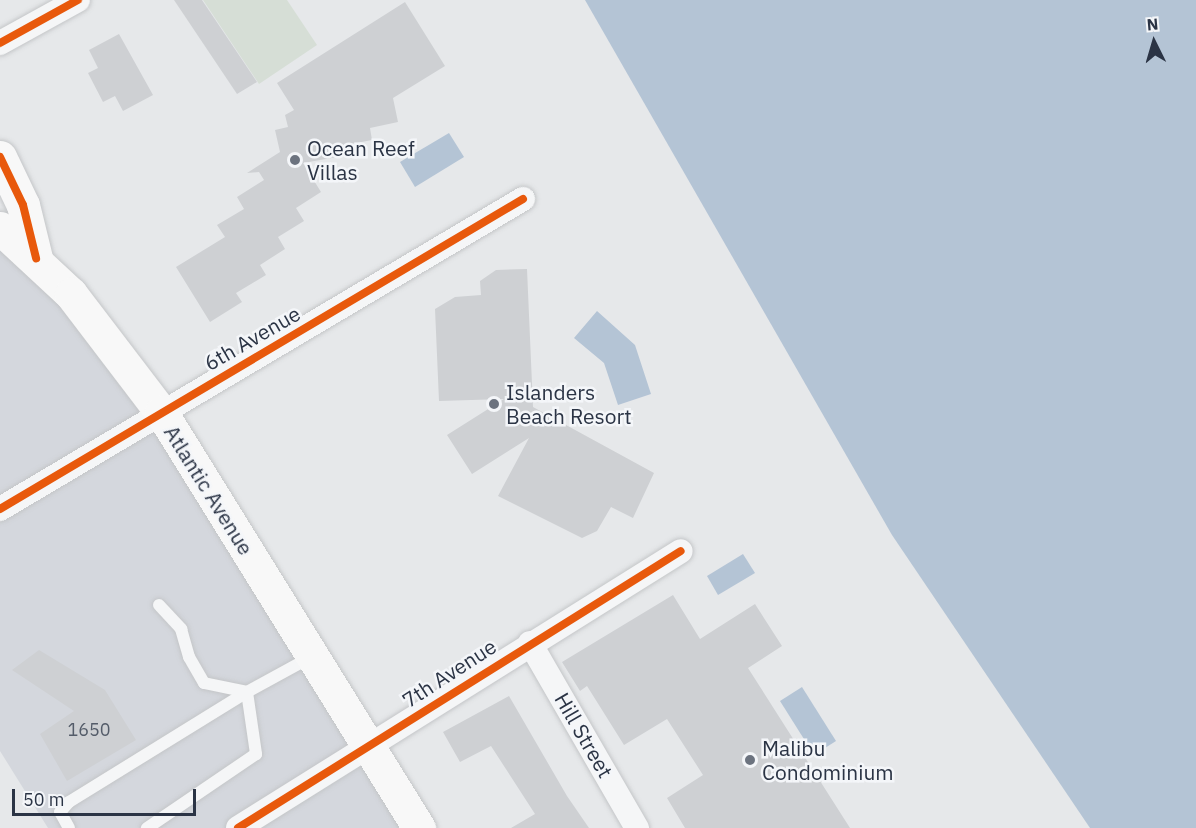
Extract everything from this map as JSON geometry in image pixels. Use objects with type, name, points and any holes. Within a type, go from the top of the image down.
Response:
[{"type":"main road","name":"Atlantic Avenue","points":[[0,157],[23,205],[36,258],[101,330],[161,412],[419,828]]},
{"type":"main road","points":[[0,228],[36,258]]},
{"type":"street","points":[[0,43],[78,0]]},
{"type":"street","name":"6th Avenue","points":[[0,509],[523,199]]},
{"type":"street","name":"7th Avenue","points":[[238,828],[681,551]]},
{"type":"street","name":"Hill Street","points":[[531,643],[637,828]]},
{"type":"lane","points":[[159,605],[181,629],[189,657],[204,683],[248,692]]},
{"type":"lane","points":[[69,828],[60,812],[69,802],[248,692],[312,656]]},
{"type":"lane","points":[[147,828],[256,754],[248,692]]},
{"type":"shaded area","points":[[203,0],[287,0],[317,45],[259,84]]},
{"type":"shaded area","points":[[0,228],[36,258],[368,747],[238,828],[48,828],[0,751]]},
{"type":"shaded area","points":[[363,764],[402,828],[261,828]]},
{"type":"water","points":[[585,0],[1196,0],[1196,828],[1090,828],[892,535]]},
{"type":"water","points":[[449,133],[464,157],[415,187],[400,162]]},
{"type":"water","points":[[597,311],[635,345],[651,394],[618,405],[604,363],[574,338]]},
{"type":"water","points":[[743,554],[755,573],[718,595],[707,576]]},
{"type":"water","points":[[802,687],[836,741],[814,755],[780,701]]},
{"type":"building","points":[[174,0],[202,0],[257,82],[237,94]]},
{"type":"building","name":"Ocean Reef Villas","points":[[405,2],[445,66],[393,98],[398,122],[370,128],[372,140],[341,146],[343,156],[303,163],[321,192],[296,208],[304,221],[278,237],[285,249],[260,265],[266,275],[236,293],[242,302],[210,322],[176,267],[225,237],[217,225],[244,209],[237,197],[264,180],[259,172],[247,173],[280,152],[275,130],[288,127],[285,115],[294,110],[277,83]]},
{"type":"building","points":[[119,34],[153,95],[123,111],[115,96],[103,102],[88,73],[98,68],[89,50]]},
{"type":"building","name":"Islanders Beach Resort","points":[[527,269],[533,407],[654,473],[633,518],[611,507],[597,531],[582,538],[498,496],[529,438],[472,474],[447,435],[504,399],[439,401],[435,309],[455,297],[481,295],[480,281],[496,270]]},
{"type":"building","points":[[673,595],[700,639],[755,604],[782,646],[748,668],[850,828],[685,828],[667,798],[703,775],[667,719],[624,745],[587,686],[580,691],[562,662]]},
{"type":"building","points":[[39,650],[105,690],[136,740],[67,781],[40,734],[74,711],[12,670]]},
{"type":"building","points":[[509,696],[567,796],[589,828],[511,828],[535,814],[491,746],[460,762],[443,732]]},
{"type":"cycle path","points":[[0,43],[78,0]]},
{"type":"cycle path","points":[[0,157],[23,205],[36,258]]},
{"type":"cycle path","points":[[0,509],[523,199]]},
{"type":"cycle path","points":[[238,828],[681,551]]},
{"type":"place","name":"Ocean Reef Villas","points":[[295,160]]},
{"type":"place","name":"Islanders Beach Resort","points":[[494,404]]},
{"type":"place","name":"Malibu Condominium","points":[[750,760]]}]
